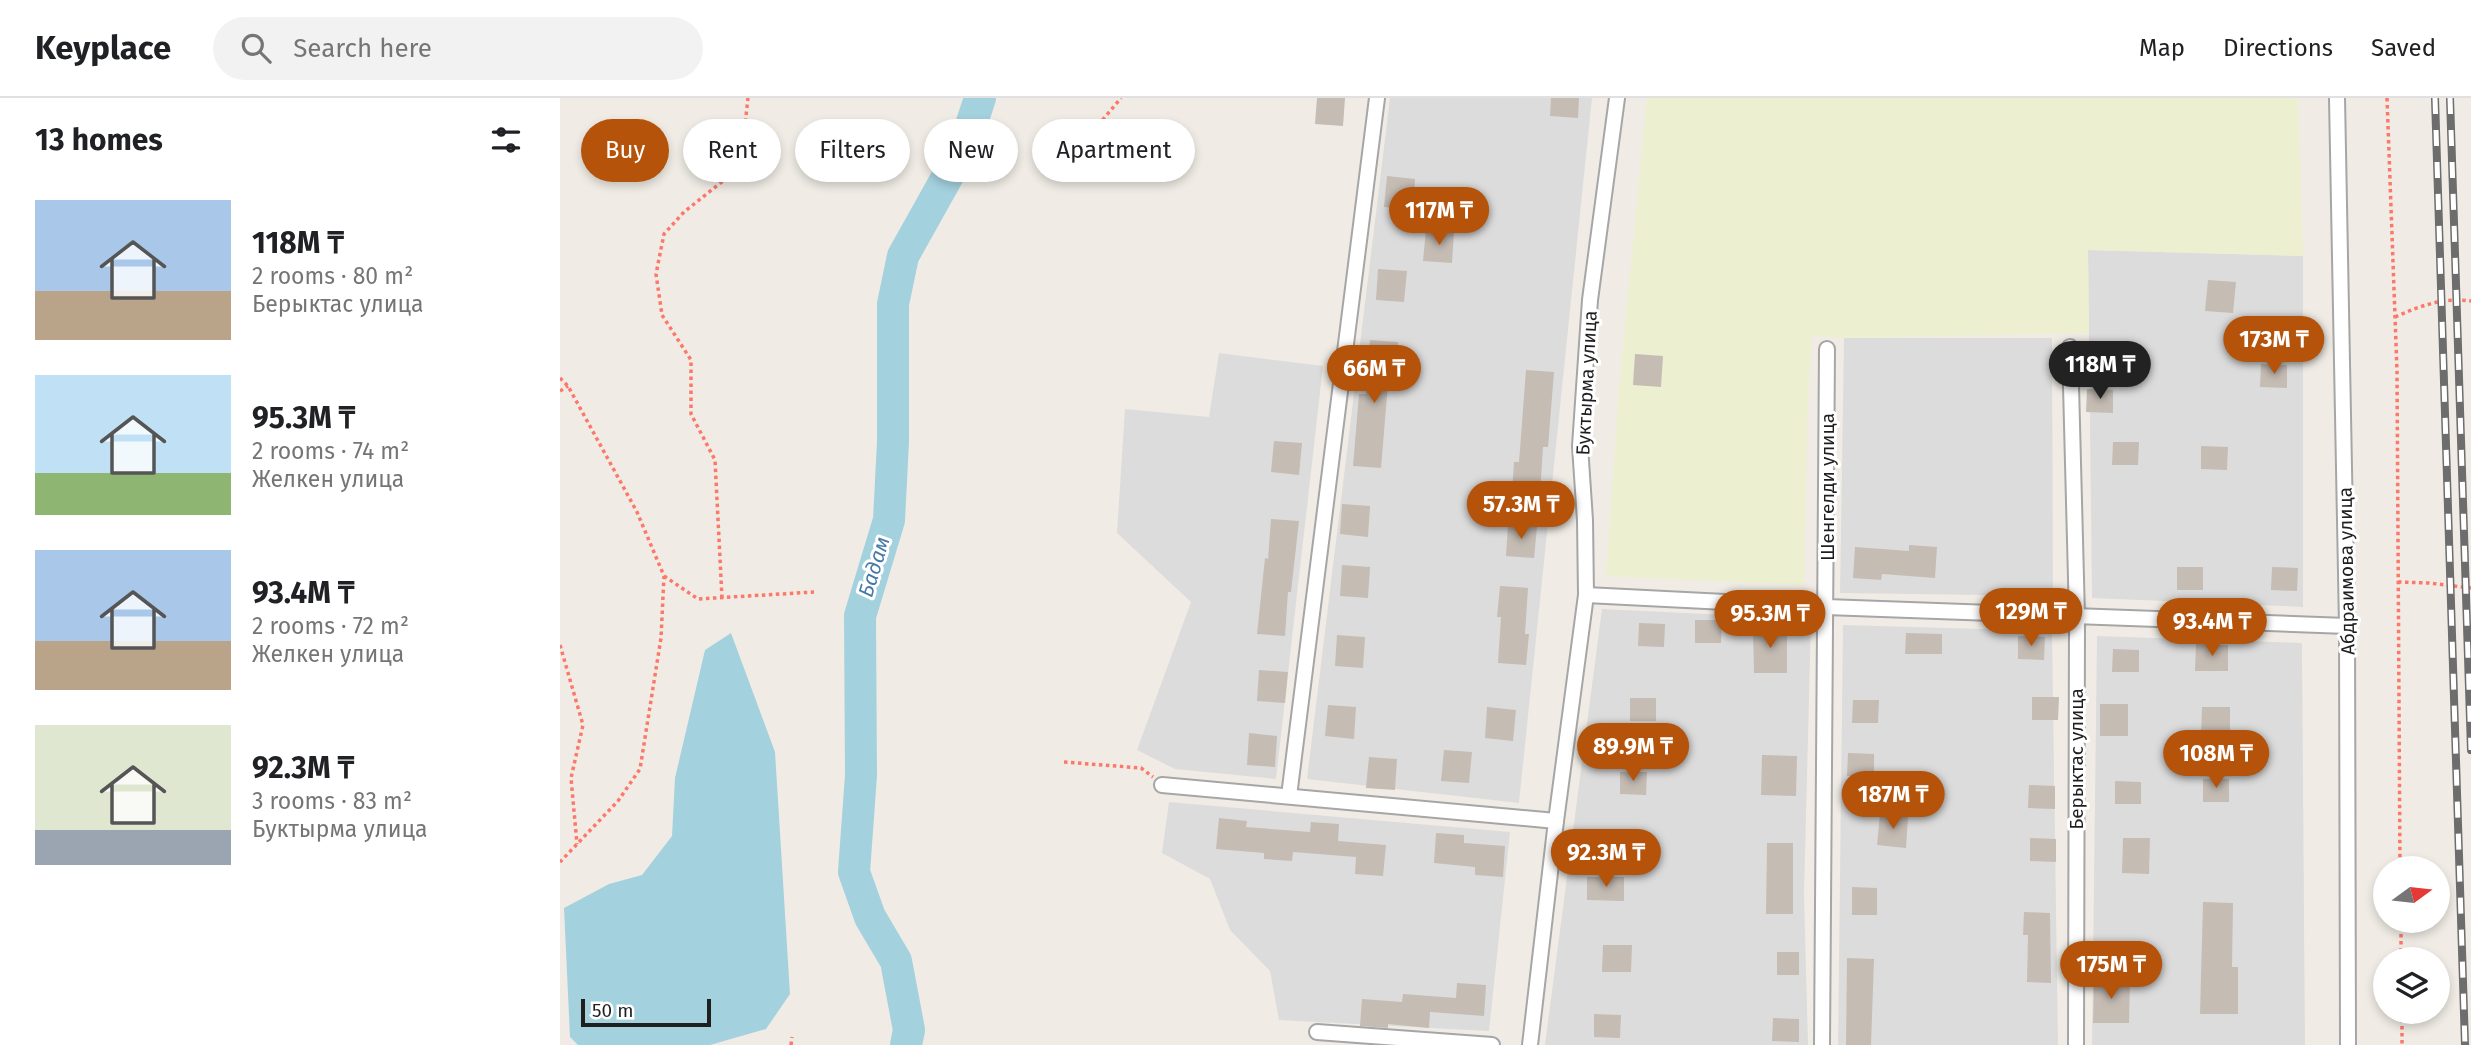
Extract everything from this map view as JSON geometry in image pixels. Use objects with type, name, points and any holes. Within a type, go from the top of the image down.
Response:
[{"type":"street","points":[[1289,796],[1377,98]]},
{"type":"street","name":"Буктырма улица","points":[[1530,1045],[1586,595],[1580,446],[1590,300],[1617,98]]},
{"type":"street","name":"Абдраимова улица","points":[[2337,98],[2347,626],[2347,1045]]},
{"type":"street","name":"Берыктас улица","points":[[2070,347],[2077,617],[2076,1045]]},
{"type":"street","name":"Шенгелди улица","points":[[1822,1045],[1827,349]]},
{"type":"street","points":[[1586,595],[1826,607],[2347,626]]},
{"type":"street","points":[[1162,785],[1556,821]]},
{"type":"street","points":[[1317,1032],[1492,1045]]},
{"type":"path","points":[[722,598],[715,460],[691,414],[691,360],[662,315],[656,274],[664,234],[684,212],[733,173],[743,142],[748,98]]},
{"type":"path","points":[[1103,119],[1121,98]]},
{"type":"path","points":[[2387,98],[2395,317],[2400,856]]},
{"type":"path","points":[[2395,317],[2424,304],[2457,299],[2471,301]]},
{"type":"path","points":[[560,377],[568,386],[637,512],[664,576],[661,638],[640,769],[618,801],[560,862]]},
{"type":"path","points":[[560,391],[568,386]]},
{"type":"path","points":[[664,576],[698,599],[814,592]]},
{"type":"path","points":[[2398,582],[2471,588]]},
{"type":"path","points":[[560,645],[583,725],[571,778],[577,844]]},
{"type":"path","points":[[1064,762],[1141,768],[1162,785]]},
{"type":"path","points":[[2402,1024],[2402,1045]]},
{"type":"path","points":[[791,1045],[792,1037]]},
{"type":"shaded area","points":[[1390,98],[1592,98],[1519,803],[1307,779]]},
{"type":"shaded area","points":[[2088,250],[2303,256],[2303,607],[2092,598]]},
{"type":"shaded area","points":[[1844,338],[2052,338],[2053,596],[1840,593]]},
{"type":"shaded area","points":[[1219,353],[1323,366],[1276,779],[1175,769],[1137,750],[1191,602],[1117,533],[1125,409],[1209,417]]},
{"type":"shaded area","points":[[1602,609],[1811,619],[1804,895],[1808,1045],[1545,1045]]},
{"type":"shaded area","points":[[1843,625],[2052,631],[2058,1045],[1838,1045]]},
{"type":"shaded area","points":[[2097,636],[2302,643],[2305,1045],[2092,1045]]},
{"type":"shaded area","points":[[1169,802],[1510,832],[1489,1031],[1279,1020],[1270,971],[1230,930],[1210,879],[1162,853]]},
{"type":"green space","points":[[1647,98],[2298,98],[2303,256],[2088,250],[2089,333],[1844,338],[1812,336],[1808,395],[1804,585],[1606,576],[1619,388]]},
{"type":"water","points":[[731,633],[775,752],[790,994],[766,1029],[710,1045],[578,1045],[570,1037],[564,908],[609,884],[642,875],[672,836],[675,778],[705,650]]},
{"type":"building","points":[[1317,98],[1345,98],[1343,126],[1315,124]]},
{"type":"building","points":[[1551,98],[1579,98],[1578,118],[1550,116]]},
{"type":"building","points":[[1387,176],[1415,179],[1413,210],[1384,207]]},
{"type":"building","points":[[1426,230],[1454,232],[1452,263],[1423,261]]},
{"type":"building","points":[[1378,269],[1407,271],[1404,302],[1376,300]]},
{"type":"building","points":[[2208,280],[2236,282],[2233,313],[2205,311]]},
{"type":"building","points":[[1370,340],[1398,342],[1396,373],[1389,372],[1381,468],[1353,466],[1359,394],[1366,394]]},
{"type":"building","points":[[1635,354],[1663,356],[1661,387],[1633,385]]},
{"type":"building","points":[[2261,364],[2287,365],[2287,388],[2260,387]]},
{"type":"building","points":[[1526,370],[1554,372],[1548,447],[1543,447],[1540,495],[1512,493],[1514,462],[1519,462]]},
{"type":"building","points":[[2087,389],[2113,390],[2113,413],[2086,412]]},
{"type":"building","points":[[1274,441],[1302,443],[1299,475],[1271,472]]},
{"type":"building","points":[[2113,442],[2139,442],[2138,465],[2112,465]]},
{"type":"building","points":[[2201,446],[2228,447],[2227,470],[2201,469]]},
{"type":"building","points":[[1342,504],[1370,506],[1368,537],[1340,534]]},
{"type":"building","points":[[1271,519],[1299,521],[1291,592],[1288,592],[1285,636],[1257,634]]},
{"type":"building","points":[[1508,525],[1537,527],[1534,558],[1506,556]]},
{"type":"building","points":[[1909,545],[1937,547],[1935,578],[1882,574],[1881,580],[1853,578],[1855,547],[1909,551]]},
{"type":"building","points":[[1342,565],[1370,567],[1368,598],[1340,596]]},
{"type":"building","points":[[2177,567],[2203,567],[2203,590],[2177,590]]},
{"type":"building","points":[[2272,567],[2298,568],[2297,591],[2271,590]]},
{"type":"building","points":[[1500,586],[1528,588],[1525,634],[1529,634],[1526,665],[1498,663],[1501,617],[1497,617]]},
{"type":"building","points":[[1695,620],[1722,620],[1721,643],[1695,643]]},
{"type":"building","points":[[1639,623],[1665,624],[1664,647],[1638,646]]},
{"type":"building","points":[[1753,628],[1787,628],[1787,673],[1754,673]]},
{"type":"building","points":[[1906,633],[1942,634],[1942,654],[1905,654]]},
{"type":"building","points":[[1337,635],[1365,637],[1363,668],[1335,666]]},
{"type":"building","points":[[2018,636],[2045,637],[2044,660],[2018,659]]},
{"type":"building","points":[[2196,644],[2228,645],[2228,671],[2195,671]]},
{"type":"building","points":[[2113,649],[2139,650],[2139,672],[2112,672]]},
{"type":"building","points":[[1259,670],[1288,672],[1285,703],[1257,701]]},
{"type":"building","points":[[2032,697],[2059,697],[2058,720],[2032,720]]},
{"type":"building","points":[[1630,698],[1656,698],[1656,721],[1630,721]]},
{"type":"building","points":[[1853,700],[1879,700],[1878,723],[1852,723]]},
{"type":"building","points":[[2100,704],[2128,704],[2128,736],[2100,736]]},
{"type":"building","points":[[1328,705],[1356,707],[1354,739],[1325,736]]},
{"type":"building","points":[[1487,707],[1516,710],[1513,741],[1485,738]]},
{"type":"building","points":[[2202,707],[2230,707],[2230,736],[2201,736]]},
{"type":"building","points":[[1249,733],[1277,736],[1275,767],[1247,765]]},
{"type":"building","points":[[1444,750],[1472,752],[1469,783],[1441,781]]},
{"type":"building","points":[[1848,753],[1874,754],[1874,776],[1847,776]]},
{"type":"building","points":[[1762,755],[1797,756],[1796,796],[1761,795]]},
{"type":"building","points":[[1369,757],[1397,759],[1395,790],[1366,788]]},
{"type":"building","points":[[1620,772],[1647,772],[1646,795],[1620,794]]},
{"type":"building","points":[[2203,779],[2229,779],[2229,802],[2203,802]]},
{"type":"building","points":[[2115,781],[2141,782],[2141,804],[2115,804]]},
{"type":"building","points":[[2029,785],[2055,786],[2055,809],[2028,808]]},
{"type":"building","points":[[1880,814],[1908,817],[1906,848],[1877,845]]},
{"type":"building","points":[[1219,818],[1247,821],[1246,827],[1310,832],[1311,822],[1339,824],[1338,841],[1386,845],[1383,876],[1355,874],[1356,857],[1293,852],[1292,861],[1264,859],[1264,853],[1216,849]]},
{"type":"building","points":[[1618,831],[1644,832],[1643,855],[1617,854]]},
{"type":"building","points":[[1436,833],[1464,835],[1464,843],[1505,846],[1503,877],[1475,875],[1475,867],[1434,863]]},
{"type":"building","points":[[2030,838],[2056,839],[2056,862],[2030,861]]},
{"type":"building","points":[[2123,838],[2150,838],[2149,874],[2122,873]]},
{"type":"building","points":[[1767,843],[1793,843],[1793,914],[1766,914]]},
{"type":"building","points":[[1587,877],[1624,877],[1624,901],[1587,900]]},
{"type":"building","points":[[1852,887],[1877,888],[1877,915],[1852,915]]},
{"type":"building","points":[[2203,902],[2233,903],[2232,967],[2238,967],[2238,1014],[2200,1014]]},
{"type":"building","points":[[2024,912],[2050,913],[2051,983],[2027,982],[2028,935],[2023,935]]},
{"type":"building","points":[[1603,945],[1632,945],[1631,972],[1602,972]]},
{"type":"building","points":[[1777,952],[1799,952],[1799,975],[1777,975]]},
{"type":"building","points":[[1847,958],[1874,959],[1871,1045],[1846,1045]]},
{"type":"building","points":[[2094,978],[2130,979],[2129,1023],[2093,1023]]},
{"type":"building","points":[[1457,983],[1486,985],[1484,1016],[1430,1012],[1429,1028],[1388,1024],[1388,1028],[1360,1026],[1362,999],[1402,1002],[1403,994],[1456,998]]},
{"type":"building","points":[[1594,1014],[1621,1015],[1620,1038],[1594,1037]]},
{"type":"building","points":[[1773,1018],[1799,1019],[1799,1042],[1772,1041]]},
{"type":"waterway","name":"Бадам","points":[[906,1045],[909,1030],[896,961],[870,917],[854,872],[861,775],[860,616],[889,520],[893,442],[893,304],[903,256],[964,147],[980,98]]},
{"type":"railway","points":[[2435,98],[2465,1045]]},
{"type":"railway","points":[[2450,98],[2471,750]]}]
